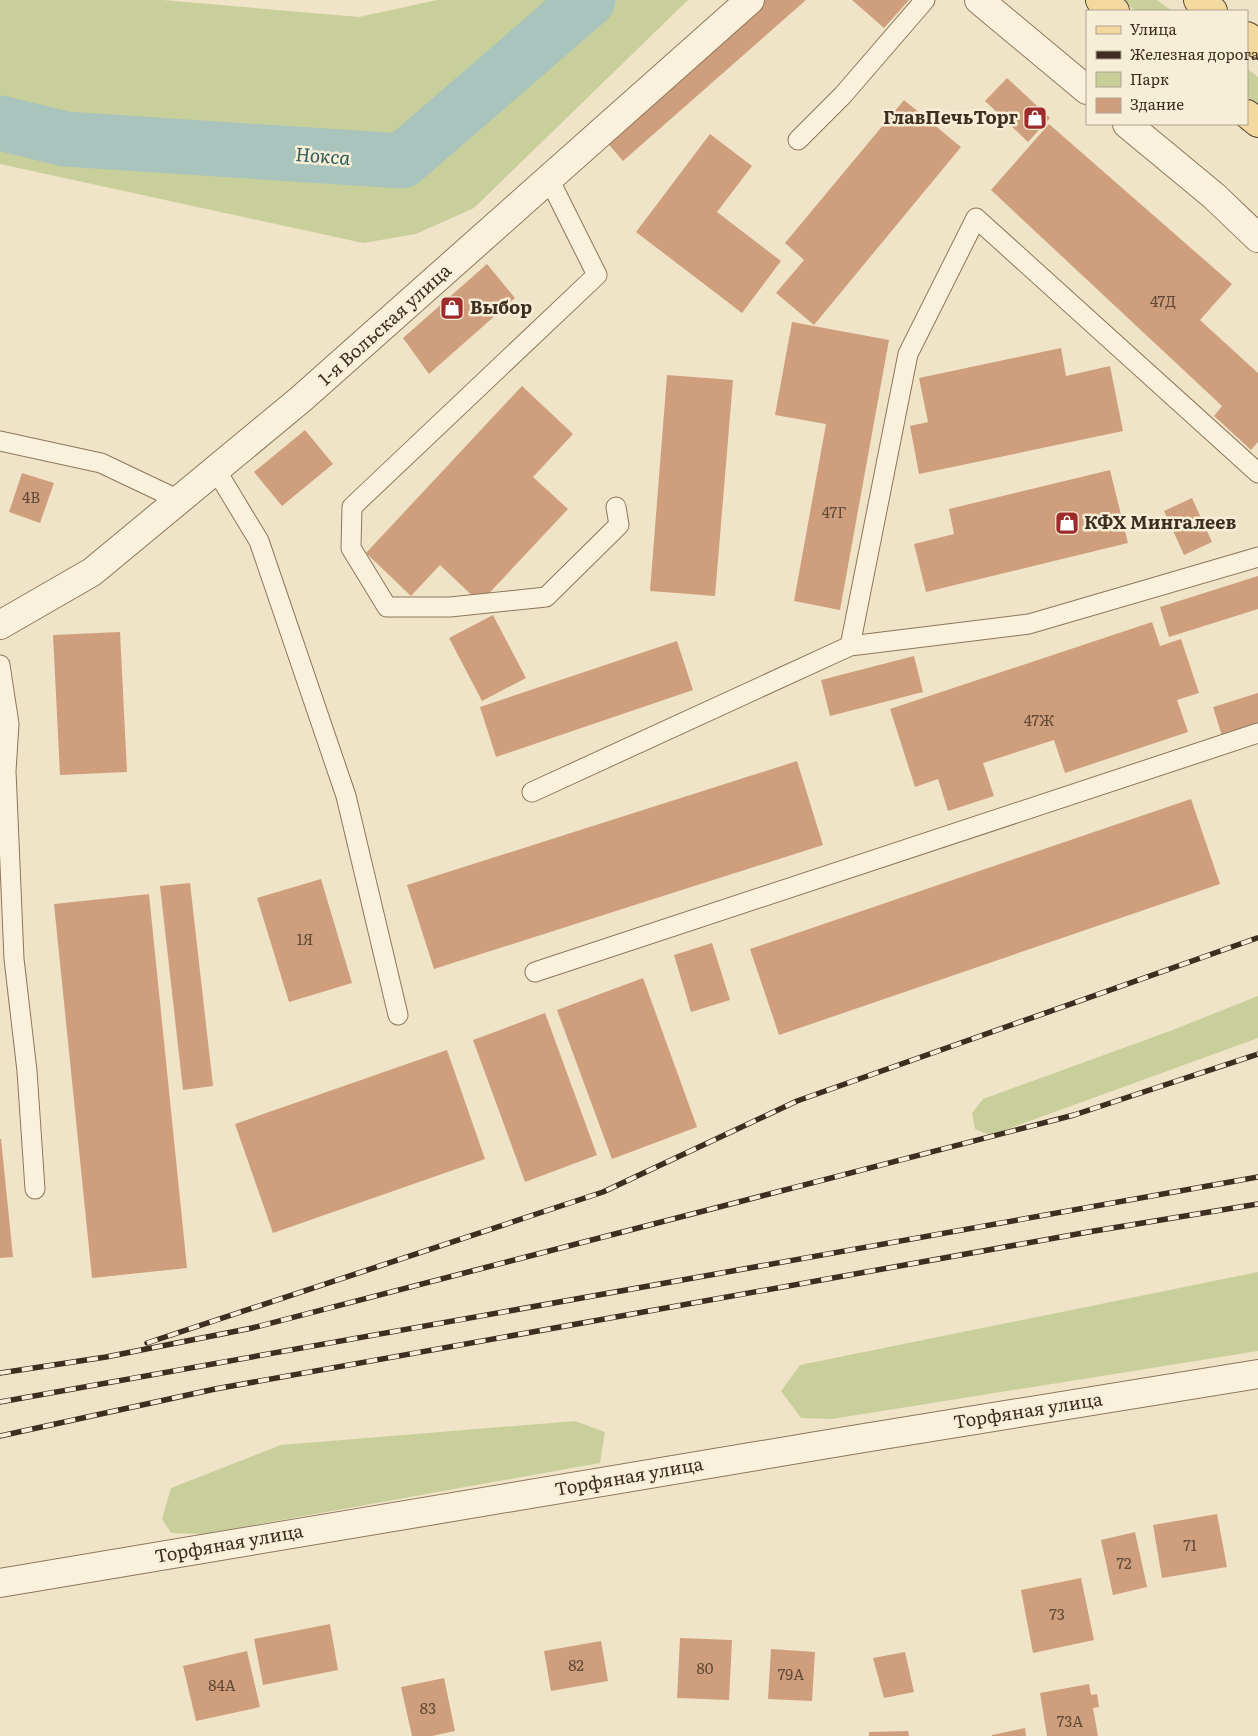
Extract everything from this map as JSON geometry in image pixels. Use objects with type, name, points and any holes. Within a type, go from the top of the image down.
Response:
[{"type":"main road","points":[[1100,0],[1114,10]]},
{"type":"main road","points":[[1198,0],[1212,10]]},
{"type":"street","name":"1-я Вольская улица","points":[[0,625],[92,572],[216,470],[301,399],[750,0]]},
{"type":"street","points":[[979,0],[1086,89]]},
{"type":"street","points":[[1128,125],[1214,196],[1258,238]]},
{"type":"street","name":"Торфяная улица","points":[[0,1583],[867,1437],[1258,1374]]},
{"type":"lane","points":[[798,140],[843,95],[925,0]]},
{"type":"lane","points":[[549,179],[597,275],[352,507],[351,548],[387,607],[450,608],[546,597],[619,525],[616,507]]},
{"type":"lane","points":[[850,646],[908,354],[976,218],[1258,473]]},
{"type":"lane","points":[[0,441],[100,463],[179,500]]},
{"type":"lane","points":[[216,470],[259,541],[342,786],[398,1015]]},
{"type":"lane","points":[[532,792],[850,646],[1029,624],[1258,557]]},
{"type":"lane","points":[[0,665],[9,724],[6,771],[14,959],[26,1071],[35,1189]]},
{"type":"lane","points":[[535,972],[1258,733]]},
{"type":"green space","points":[[0,0],[163,0],[359,17],[437,0],[688,0],[474,208],[416,234],[363,243],[0,164]]},
{"type":"green space","points":[[1122,0],[1157,0],[1171,10],[1135,10]]},
{"type":"green space","points":[[1248,69],[1258,77],[1258,106],[1248,98]]},
{"type":"green space","points":[[1258,996],[1258,1038],[990,1135],[975,1129],[972,1113],[983,1099],[1170,1031]]},
{"type":"green space","points":[[1258,1272],[1258,1351],[832,1419],[801,1418],[781,1391],[800,1365]]},
{"type":"green space","points":[[575,1421],[605,1432],[600,1463],[203,1534],[171,1533],[162,1519],[171,1488],[281,1445]]},
{"type":"building","points":[[764,0],[806,0],[623,161],[605,140]]},
{"type":"building","points":[[852,0],[909,0],[884,28]]},
{"type":"building","points":[[1007,78],[1050,118],[1028,142],[985,101]]},
{"type":"building","points":[[904,100],[961,147],[814,325],[776,293],[804,260],[785,243]]},
{"type":"building","points":[[1049,124],[1232,284],[1200,320],[1258,373],[1258,442],[1251,450],[1214,416],[1222,406],[991,190]]},
{"type":"building","points":[[710,134],[752,166],[717,212],[781,261],[742,313],[636,232]]},
{"type":"building","points":[[487,264],[515,298],[429,374],[403,338]]},
{"type":"building","points":[[792,322],[889,340],[840,610],[794,601],[826,424],[775,415]]},
{"type":"building","points":[[1061,348],[1066,376],[1110,366],[1123,431],[919,474],[910,426],[928,422],[919,378]]},
{"type":"building","points":[[667,375],[733,380],[715,596],[650,591]]},
{"type":"building","points":[[522,386],[573,434],[533,477],[568,509],[480,603],[440,565],[411,596],[366,553]]},
{"type":"building","points":[[305,430],[333,464],[282,506],[254,472]]},
{"type":"building","points":[[1110,470],[1128,543],[926,592],[914,544],[954,534],[949,509]]},
{"type":"building","points":[[22,473],[54,483],[40,523],[9,512]]},
{"type":"building","points":[[1192,498],[1212,542],[1184,555],[1164,511]]},
{"type":"building","points":[[1258,576],[1258,609],[1169,637],[1160,607]]},
{"type":"building","points":[[493,615],[526,678],[482,701],[449,638]]},
{"type":"building","points":[[1152,622],[1160,646],[1181,639],[1199,693],[1177,700],[1188,732],[1065,773],[1054,740],[983,763],[994,796],[948,811],[938,779],[915,787],[890,709]]},
{"type":"building","points":[[120,632],[127,772],[60,775],[53,635]]},
{"type":"building","points":[[677,641],[693,690],[496,757],[480,707]]},
{"type":"building","points":[[914,656],[923,692],[830,716],[821,680]]},
{"type":"building","points":[[1258,693],[1258,725],[1222,736],[1213,707]]},
{"type":"building","points":[[797,761],[823,845],[434,969],[407,885]]},
{"type":"building","points":[[1191,799],[1220,884],[779,1035],[750,949]]},
{"type":"building","points":[[321,879],[352,983],[289,1002],[257,898]]},
{"type":"building","points":[[190,883],[213,1086],[183,1090],[160,886]]},
{"type":"building","points":[[149,894],[187,1268],[92,1278],[54,904]]},
{"type":"building","points":[[712,943],[730,1000],[691,1012],[674,955]]},
{"type":"building","points":[[643,978],[697,1127],[612,1159],[557,1010]]},
{"type":"building","points":[[545,1013],[597,1155],[525,1182],[473,1040]]},
{"type":"building","points":[[447,1050],[485,1159],[273,1233],[235,1124]]},
{"type":"building","points":[[0,1139],[13,1257],[0,1258]]},
{"type":"building","points":[[1217,1514],[1227,1567],[1162,1578],[1153,1525]]},
{"type":"building","points":[[1135,1532],[1147,1587],[1113,1595],[1101,1540]]},
{"type":"building","points":[[1081,1578],[1094,1640],[1033,1653],[1021,1590]]},
{"type":"building","points":[[330,1624],[338,1670],[263,1685],[254,1639]]},
{"type":"building","points":[[680,1638],[732,1640],[729,1700],[677,1698]]},
{"type":"building","points":[[601,1641],[608,1681],[551,1691],[544,1651]]},
{"type":"building","points":[[771,1649],[815,1652],[812,1701],[768,1699]]},
{"type":"building","points":[[247,1651],[260,1707],[196,1721],[183,1666]]},
{"type":"building","points":[[905,1652],[914,1692],[884,1698],[873,1658]]},
{"type":"building","points":[[444,1678],[455,1731],[432,1736],[412,1736],[401,1687]]},
{"type":"building","points":[[1089,1684],[1091,1695],[1097,1694],[1099,1707],[1093,1708],[1098,1736],[1047,1736],[1040,1693]]},
{"type":"building","points":[[1025,1728],[1026,1736],[992,1736],[992,1735]]},
{"type":"building","points":[[908,1731],[909,1736],[869,1736],[869,1732]]},
{"type":"waterway","name":"Нокса","points":[[0,123],[65,139],[402,161],[588,0]]},
{"type":"railway","points":[[147,1343],[603,1192],[797,1101],[1257,938]]},
{"type":"railway","points":[[0,1373],[106,1357],[252,1328],[1074,1115],[1258,1054]]},
{"type":"railway","points":[[0,1402],[1258,1177]]},
{"type":"railway","points":[[0,1436],[215,1389],[1094,1231],[1258,1204]]},
{"type":"place","name":"ГлавПечьТорг","points":[[1035,118]]},
{"type":"place","name":"Выбор","points":[[452,308]]},
{"type":"place","name":"КФХ Мингалеев","points":[[1067,523]]}]
